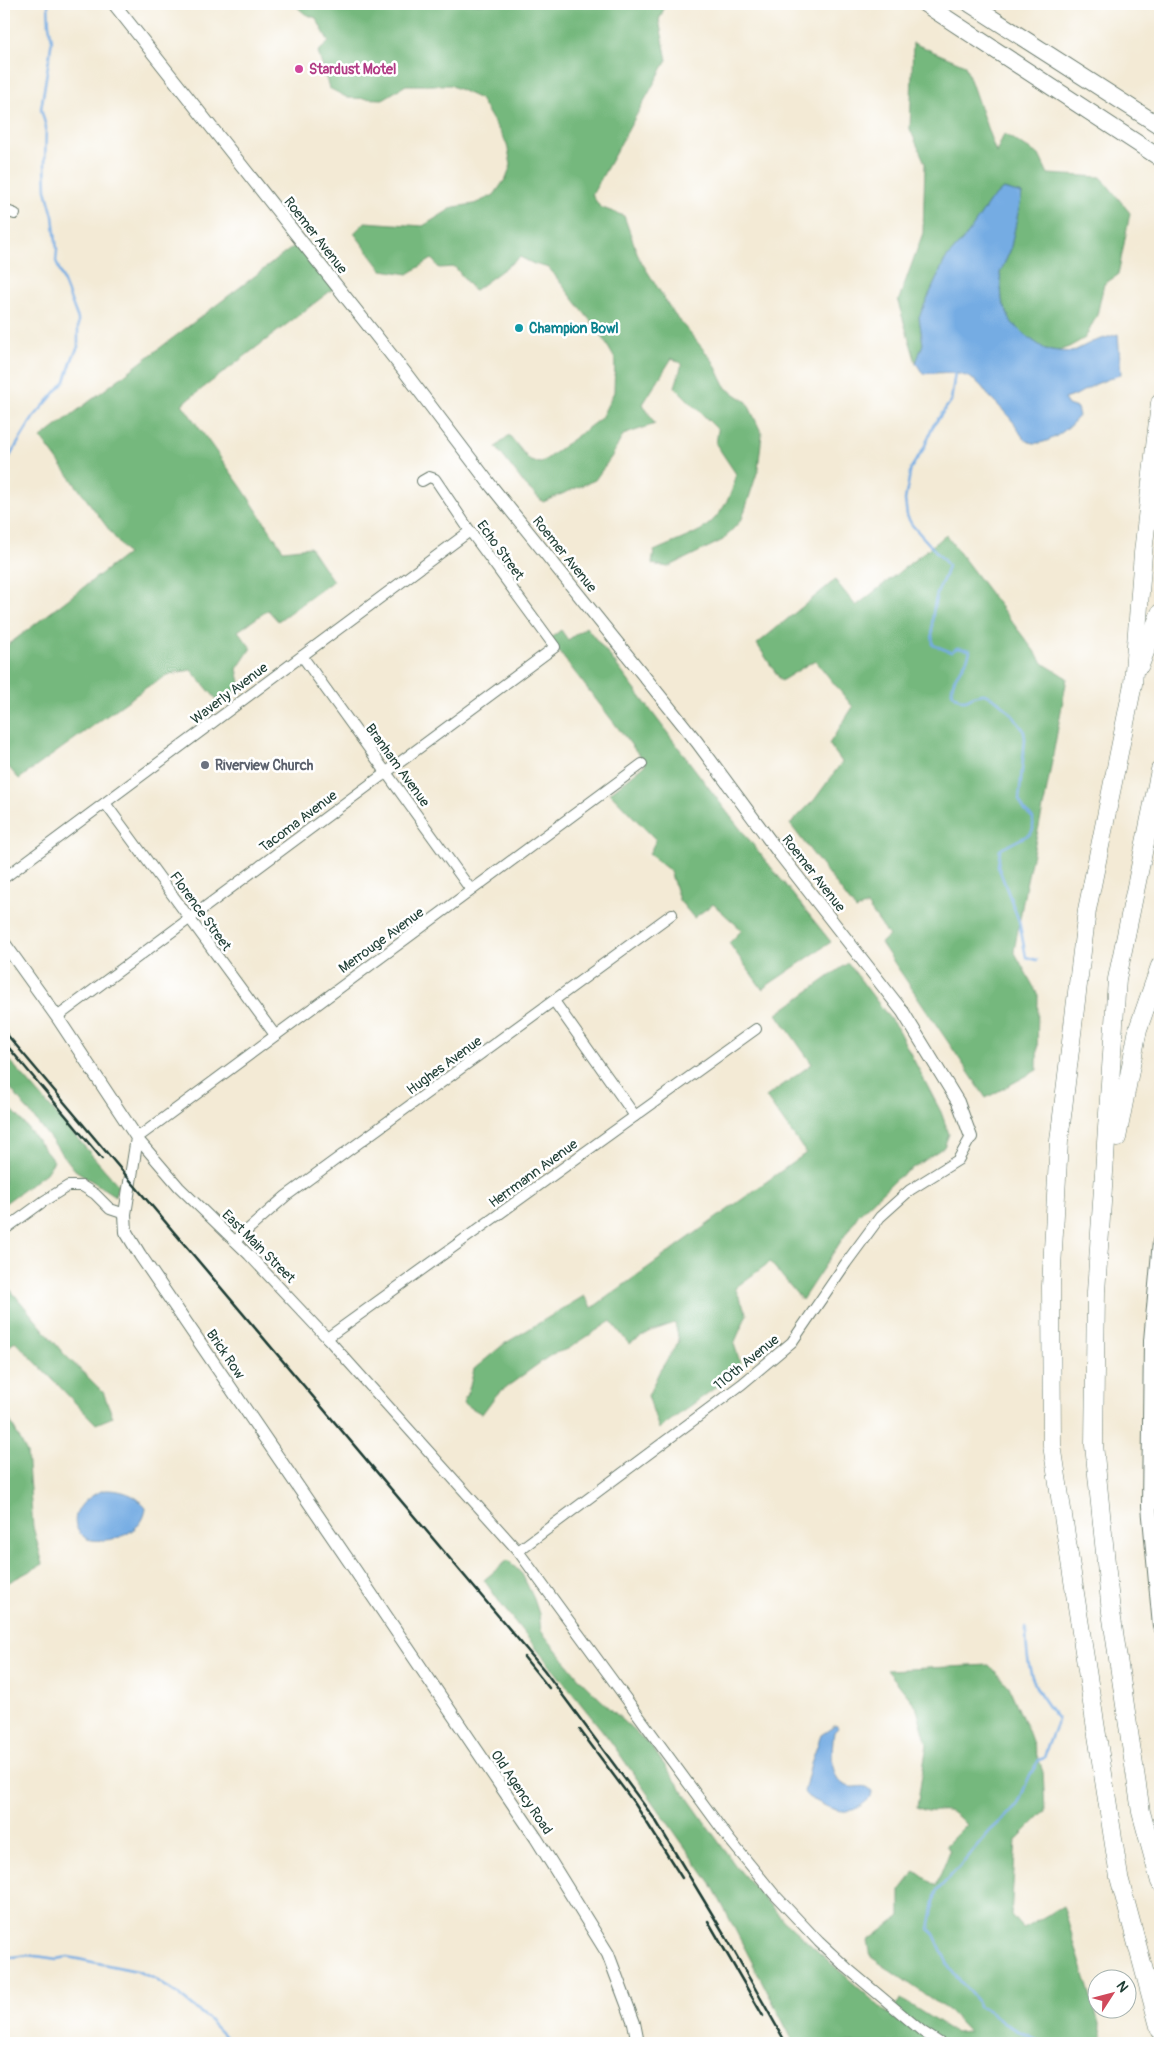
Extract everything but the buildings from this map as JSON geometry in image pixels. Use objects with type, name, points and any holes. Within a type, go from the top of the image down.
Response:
[{"type":"highway","points":[[926,4],[1160,158]]},
{"type":"highway","points":[[970,4],[1160,126]]},
{"type":"highway","points":[[1160,403],[1143,553],[1133,684],[1087,910],[1059,1141],[1051,1286],[1052,1445],[1119,1877],[1160,2030]]},
{"type":"highway","points":[[1133,684],[1160,613]]},
{"type":"highway","points":[[1160,770],[1117,980],[1096,1292],[1094,1445],[1111,1612],[1141,1812],[1160,1882]]},
{"type":"highway","points":[[1096,1292],[1120,1116],[1138,1029],[1160,966]]},
{"type":"main road","points":[[1160,1241],[1151,1341],[1149,1506],[1160,1626]]},
{"type":"street","name":"Roemer Avenue","points":[[114,4],[398,363],[492,487],[697,742],[779,853],[903,1012],[958,1102],[971,1137]]},
{"type":"street","points":[[4,210],[15,214]]},
{"type":"street","name":"Echo Street","points":[[422,481],[429,477],[435,479],[470,531],[555,648]]},
{"type":"street","name":"Waverly Avenue","points":[[4,878],[470,531]]},
{"type":"street","name":"Tacoma Avenue","points":[[56,1017],[555,648]]},
{"type":"street","name":"Branham Avenue","points":[[302,656],[471,890]]},
{"type":"street","name":"Merrouge Avenue","points":[[137,1138],[642,764]]},
{"type":"street","name":"Florence Street","points":[[105,803],[275,1035]]},
{"type":"street","name":"Hughes Avenue","points":[[235,1241],[286,1196],[672,914]]},
{"type":"street","name":"East Main Street","points":[[4,943],[137,1138],[179,1187],[235,1241],[327,1338],[518,1551],[729,1839],[774,1894],[819,1942],[847,1968],[923,2032],[940,2043]]},
{"type":"street","points":[[554,1001],[635,1116]]},
{"type":"street","name":"Herrmann Avenue","points":[[327,1338],[756,1029]]},
{"type":"street","name":"110th Avenue","points":[[518,1551],[742,1384],[792,1342],[880,1217],[910,1190],[958,1160],[971,1137]]},
{"type":"street","name":"Brick Row","points":[[137,1138],[125,1214],[126,1232],[355,1570]]},
{"type":"street","points":[[4,1230],[68,1186],[82,1186],[95,1194],[110,1209],[125,1214]]},
{"type":"street","name":"Old Agency Road","points":[[355,1570],[536,1838],[608,1954],[634,2022],[638,2043]]},
{"type":"green space","points":[[294,4],[666,4],[659,20],[667,60],[592,195],[600,207],[624,216],[639,258],[674,314],[713,361],[726,388],[747,402],[762,434],[758,470],[742,519],[723,540],[668,567],[652,564],[654,551],[696,533],[708,525],[720,513],[729,498],[736,474],[716,444],[718,430],[675,387],[682,364],[672,358],[643,404],[655,424],[623,435],[612,456],[595,480],[543,502],[526,486],[496,447],[509,435],[530,461],[541,463],[601,418],[614,392],[615,359],[600,333],[549,268],[534,264],[520,257],[474,291],[455,267],[439,268],[432,259],[408,274],[382,270],[354,233],[365,222],[423,226],[454,207],[474,204],[494,195],[506,178],[511,165],[507,144],[480,99],[450,85],[406,85],[383,99],[348,98],[329,88],[318,52],[329,42],[316,18],[305,14]]},
{"type":"green space","points":[[913,43],[965,65],[996,153],[1004,134],[1039,155],[1048,174],[1101,177],[1130,213],[1118,275],[1104,284],[1097,315],[1085,338],[1069,347],[1058,351],[1045,349],[1012,324],[1002,301],[1000,273],[1010,251],[1022,194],[1003,189],[990,201],[967,235],[945,260],[919,317],[923,344],[916,363],[898,302],[923,233],[925,163],[910,129]]},
{"type":"green space","points":[[301,241],[337,286],[182,404],[242,488],[283,550],[310,547],[333,581],[278,621],[268,610],[238,631],[251,648],[237,669],[241,687],[219,702],[191,670],[170,674],[147,687],[19,779],[4,762],[4,648],[127,554],[41,438]]},
{"type":"green space","points":[[946,535],[1044,664],[1067,678],[1014,951],[1038,995],[1037,1070],[986,1098],[881,943],[889,936],[867,905],[856,910],[790,824],[815,799],[842,762],[829,744],[853,707],[815,660],[781,681],[757,644],[835,580],[856,606]]},
{"type":"green space","points":[[586,627],[730,816],[831,942],[762,989],[729,943],[742,930],[713,904],[694,918],[679,900],[670,871],[649,854],[656,840],[610,793],[646,764],[549,639],[561,630],[568,640]]},
{"type":"green space","points":[[848,963],[897,1028],[941,1112],[949,1134],[944,1147],[896,1179],[859,1214],[802,1300],[770,1262],[735,1288],[747,1314],[734,1344],[742,1368],[659,1429],[648,1396],[659,1372],[679,1341],[675,1323],[651,1331],[629,1344],[611,1321],[568,1349],[552,1354],[497,1394],[482,1414],[463,1403],[474,1369],[504,1344],[584,1296],[592,1308],[806,1153],[766,1097],[812,1064],[777,1014]]},
{"type":"green space","points":[[4,1054],[118,1185],[115,1196],[75,1170],[4,1080]]},
{"type":"green space","points":[[4,1102],[17,1115],[54,1161],[46,1173],[4,1204]]},
{"type":"green space","points":[[4,1282],[64,1354],[103,1392],[113,1417],[96,1424],[15,1341],[4,1352]]},
{"type":"green space","points":[[4,1409],[27,1453],[33,1527],[43,1564],[7,1583],[4,1581]]},
{"type":"green space","points":[[508,1560],[522,1574],[539,1614],[541,1631],[579,1678],[651,1746],[735,1865],[784,1921],[888,2014],[901,1999],[955,2033],[969,2032],[949,2011],[871,1957],[868,1941],[900,1916],[900,1891],[915,1871],[936,1886],[950,1851],[946,1845],[966,1825],[953,1813],[925,1810],[917,1807],[927,1744],[916,1706],[887,1670],[989,1665],[1008,1685],[1029,1733],[1043,1772],[1045,1811],[1016,1840],[1011,1915],[1023,1929],[1063,1906],[1086,1981],[1086,2020],[1098,2020],[1105,2043],[794,2043],[713,1887],[609,1739],[503,1607],[484,1580]]},
{"type":"water","points":[[1003,189],[1022,194],[1010,251],[1000,273],[1002,301],[1012,323],[1045,349],[1058,351],[1072,352],[1092,342],[1118,334],[1121,374],[1064,399],[1068,405],[1077,408],[1079,416],[1063,432],[1041,443],[1025,440],[1009,416],[975,381],[954,373],[923,374],[916,363],[923,344],[919,317],[945,260],[967,235],[990,201]]},
{"type":"water","points":[[105,1490],[123,1492],[133,1496],[146,1507],[144,1516],[133,1530],[124,1535],[105,1540],[87,1539],[79,1532],[75,1518],[78,1510],[89,1498]]},
{"type":"water","points":[[836,1725],[838,1728],[834,1732],[832,1755],[838,1779],[843,1784],[851,1787],[864,1786],[872,1791],[868,1800],[857,1808],[846,1811],[828,1807],[809,1798],[804,1792],[811,1763],[821,1735]]},
{"type":"waterway","points":[[4,466],[33,418],[65,381],[78,347],[78,319],[56,261],[57,250],[53,216],[46,190],[46,127],[41,109],[52,40],[48,4]]},
{"type":"waterway","points":[[955,372],[951,401],[933,426],[924,448],[911,468],[905,500],[907,516],[912,525],[948,565],[934,607],[932,625],[933,645],[951,652],[957,648],[970,650],[969,656],[954,680],[952,692],[961,700],[979,694],[995,699],[1015,718],[1024,732],[1025,739],[1019,800],[1025,811],[1033,818],[1033,830],[1030,834],[1000,850],[998,866],[1019,921],[1026,957],[1037,960]]},
{"type":"waterway","points":[[1026,1628],[1027,1654],[1032,1676],[1042,1697],[1058,1719],[1044,1758],[1039,1760],[1030,1775],[1017,1806],[990,1831],[936,1892],[929,1929],[933,1932],[950,1969],[977,2001],[978,2007],[990,2012],[1005,2024],[1041,2043]]},
{"type":"waterway","points":[[4,1958],[29,1955],[57,1959],[68,1957],[137,1971],[155,1979],[179,1995],[206,2017],[231,2043]]},
{"type":"railway","points":[[4,1031],[544,1670],[656,1821],[726,1937],[786,2043]]},
{"type":"railway","points":[[4,1042],[102,1159]]},
{"type":"railway","points":[[524,1657],[549,1688]]},
{"type":"railway","points":[[580,1730],[635,1804],[682,1878]]},
{"type":"railway","points":[[708,1921],[763,2016]]},
{"type":"place","name":"Stardust Motel","points":[[299,69]]},
{"type":"place","name":"Champion Bowl","points":[[519,328]]},
{"type":"place","name":"Riverview Church","points":[[205,765]]}]
